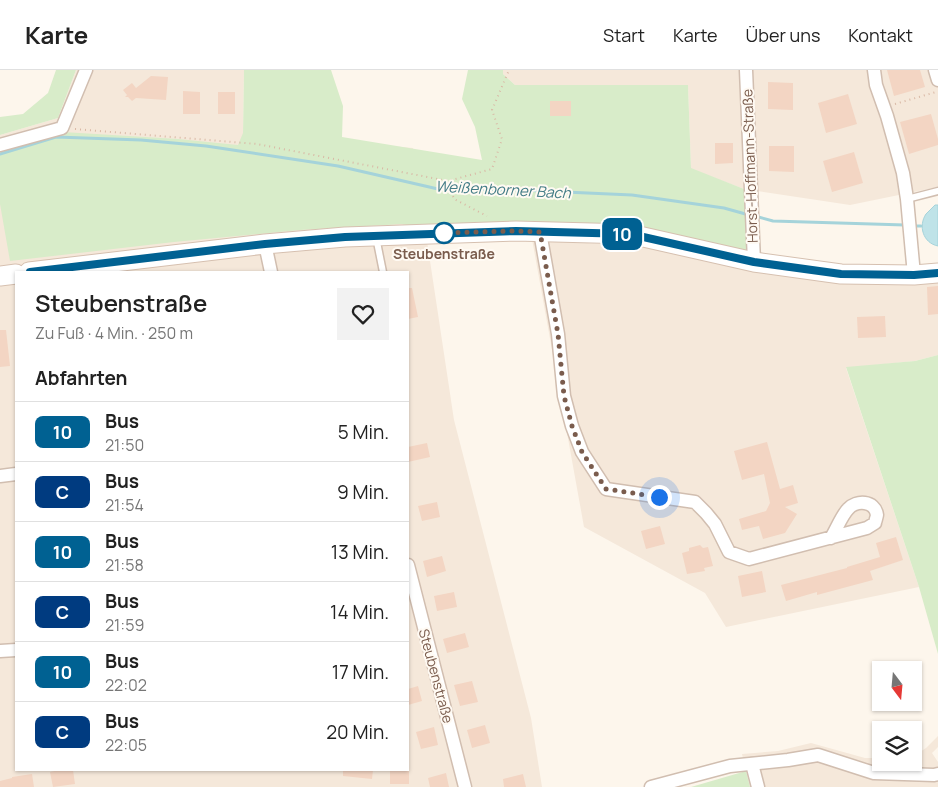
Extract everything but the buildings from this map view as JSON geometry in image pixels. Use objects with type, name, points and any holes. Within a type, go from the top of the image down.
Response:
[{"type":"main road","points":[[37,271],[265,244],[345,237],[516,231],[630,234],[754,262],[841,274],[914,275],[938,273]]},
{"type":"main road","points":[[0,276],[15,274]]},
{"type":"street","points":[[0,145],[62,128],[86,70]]},
{"type":"street","name":"Horst-Hoffmann-Straße","points":[[746,70],[754,262]]},
{"type":"street","points":[[874,70],[876,85],[903,173],[909,213],[914,275]]},
{"type":"street","points":[[935,70],[938,80]]},
{"type":"street","points":[[540,232],[558,334],[564,396],[572,426],[582,452],[606,489],[695,502],[710,518],[729,552],[749,559],[831,538]]},
{"type":"street","points":[[265,244],[271,271]]},
{"type":"street","points":[[0,476],[15,474]]},
{"type":"street","name":"Steubenstraße","points":[[409,574],[412,603],[465,787]]},
{"type":"street","points":[[0,651],[15,650]]},
{"type":"street","points":[[651,787],[730,766],[818,755],[874,773],[938,774]]},
{"type":"street","points":[[752,764],[758,787]]},
{"type":"lane","points":[[907,199],[938,191]]},
{"type":"lane","points":[[376,236],[383,271]]},
{"type":"path","points":[[62,128],[257,144],[448,181],[492,169],[502,139],[492,110],[509,70]]},
{"type":"path","points":[[884,107],[938,91]]},
{"type":"path","points":[[448,181],[454,200],[489,217]]},
{"type":"shaded area","points":[[76,70],[244,70],[243,133],[413,148],[454,420],[531,718],[542,787],[0,787],[0,135],[58,118]]},
{"type":"shaded area","points":[[503,70],[938,70],[938,187],[850,205],[744,189],[691,169],[688,85],[515,85],[503,74]]},
{"type":"shaded area","points":[[532,239],[669,249],[938,276],[938,355],[915,361],[846,368],[919,587],[726,627],[705,593],[584,527]]},
{"type":"shaded area","points":[[938,736],[938,747],[932,753],[938,762],[938,787],[750,787],[742,754],[778,751],[811,743],[865,758],[872,758],[872,771],[922,771],[922,751]]},
{"type":"green space","points":[[56,70],[76,70],[58,118],[0,135],[0,117],[23,114],[48,93]]},
{"type":"green space","points":[[244,70],[331,70],[343,106],[342,137],[482,160],[475,127],[462,99],[468,70],[503,70],[503,74],[515,85],[688,85],[691,168],[744,189],[747,255],[630,234],[425,229],[402,224],[300,230],[10,261],[0,204],[0,150],[63,132],[178,139],[238,145],[243,133]]},
{"type":"green space","points":[[938,355],[938,654],[919,587],[846,367],[915,361]]},
{"type":"green space","points":[[746,771],[750,787],[691,787]]},
{"type":"water","points":[[935,205],[938,205],[938,246],[926,238],[922,229],[926,214]]},
{"type":"waterway","name":"Weißenborner Bach","points":[[0,154],[56,137],[141,140],[206,146],[338,166],[438,189],[520,190],[632,195],[724,208],[749,215]]},
{"type":"waterway","name":"Weißenborner Bach","points":[[755,216],[773,221],[905,225]]},
{"type":"waterway","name":"Weißenborner Bach","points":[[912,226],[921,226]]},
{"type":"bus line","name":"10","points":[[38,271],[265,244],[345,237],[516,231],[630,234],[754,262],[841,274],[914,275],[938,273]]},
{"type":"place","name":"Steubenstraße","points":[[444,233]]},
{"type":"route","points":[[444,233],[442,233],[540,232],[558,334],[564,396],[572,426],[582,452],[606,489],[659,497]]}]
